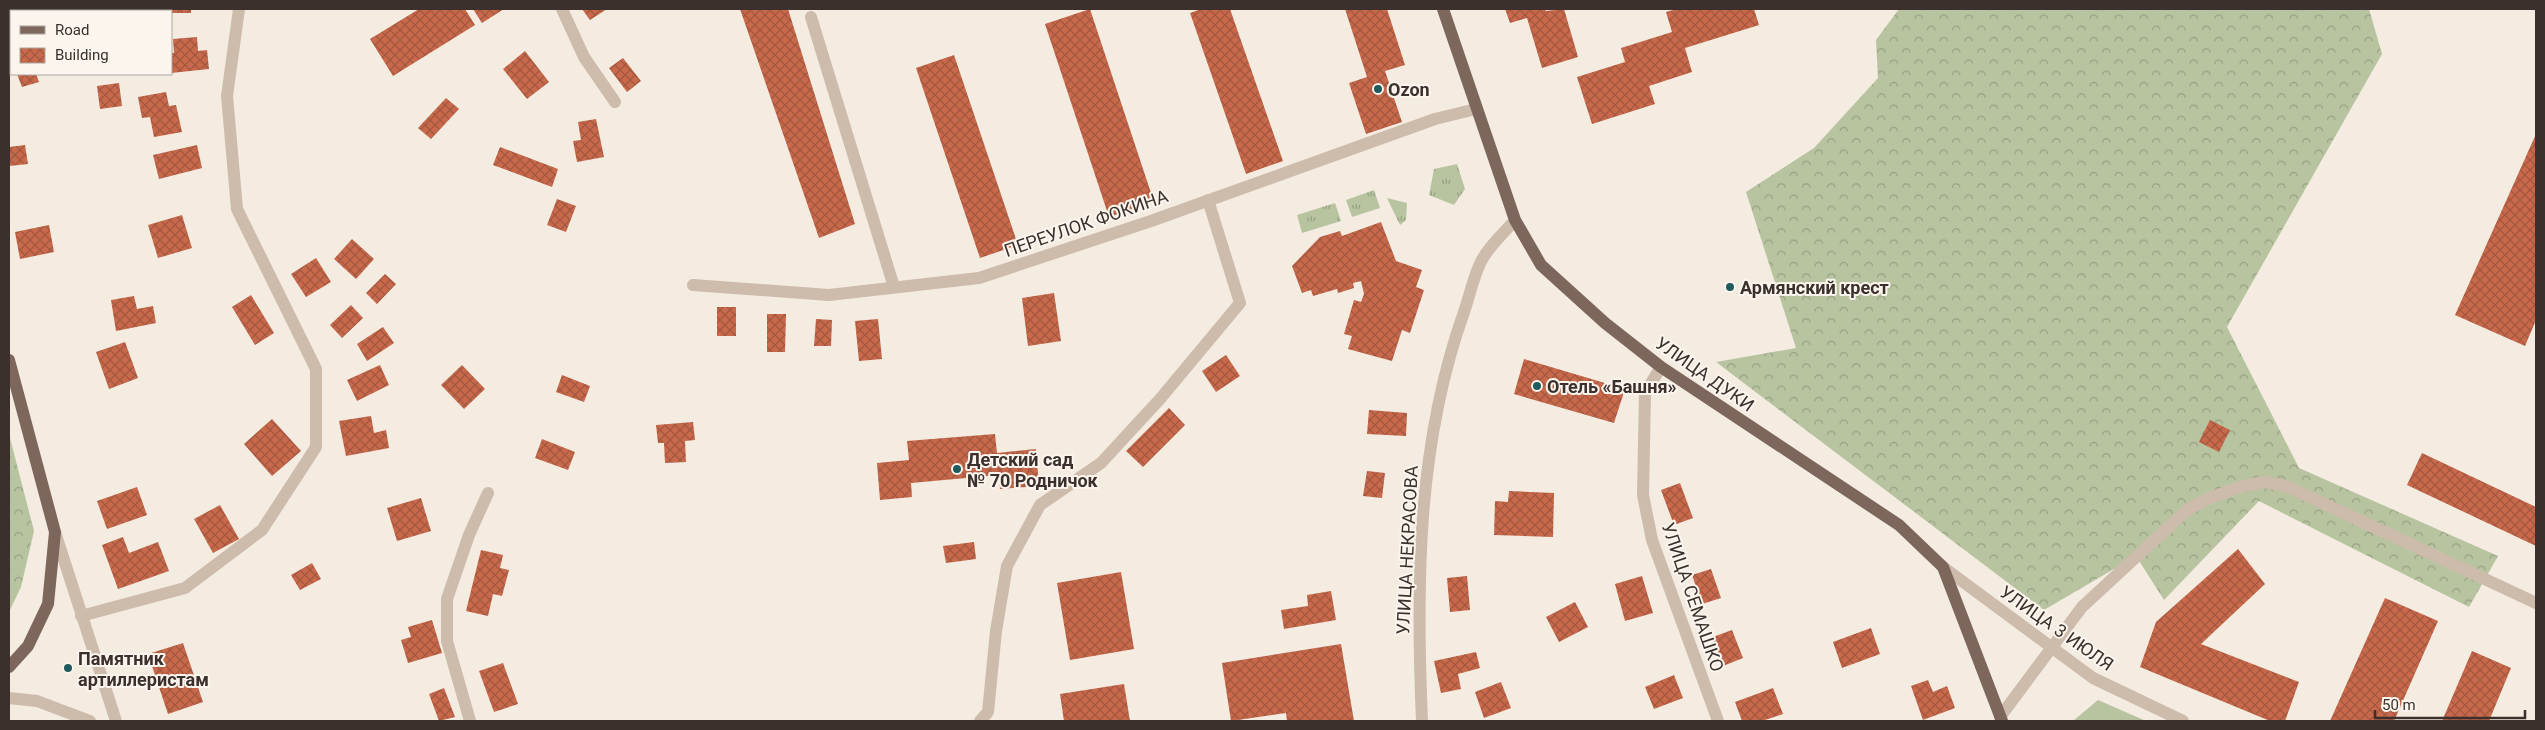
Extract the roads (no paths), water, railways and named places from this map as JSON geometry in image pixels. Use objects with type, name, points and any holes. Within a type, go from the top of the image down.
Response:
[{"type":"main road","name":"УЛИЦА ДУКИ","points":[[1443,9],[1515,220],[1542,265],[1605,323],[1661,367],[1899,525],[1943,567],[2001,719]]},
{"type":"main road","points":[[9,360],[55,532],[48,604],[28,646],[9,667]]},
{"type":"street","points":[[81,616],[185,588],[262,530],[316,447],[316,369],[237,209],[227,96],[239,9]]},
{"type":"street","points":[[562,9],[584,57],[615,102]]},
{"type":"street","points":[[811,18],[894,287]]},
{"type":"street","name":"ПЕРЕУЛОК ФОКИНА","points":[[693,284],[830,295],[979,278],[1208,200],[1434,119],[1476,109]]},
{"type":"street","points":[[980,721],[988,712],[996,631],[1007,566],[1040,505],[1101,463],[1160,399],[1240,303],[1208,200]]},
{"type":"street","name":"УЛИЦА НЕКРАСОВА","points":[[1422,721],[1420,666],[1421,535],[1429,454],[1442,385],[1454,342],[1483,258],[1515,220]]},
{"type":"street","name":"УЛИЦА СЕМАШКО","points":[[1661,367],[1645,394],[1643,495],[1652,540],[1718,721]]},
{"type":"street","points":[[2001,719],[2050,648],[2082,607],[2187,510],[2207,499],[2243,486],[2265,482],[2286,486],[2536,604]]},
{"type":"street","points":[[470,721],[447,641],[447,599],[469,535],[488,493]]},
{"type":"street","points":[[55,532],[116,721]]},
{"type":"street","name":"УЛИЦА 3 ИЮЛЯ","points":[[1943,567],[2093,678],[2182,721]]},
{"type":"street","points":[[9,698],[36,701],[90,721]]},
{"type":"place","name":"Ozon","points":[[1378,89]]},
{"type":"place","name":"Армянский крест","points":[[1730,287]]},
{"type":"place","name":"Отель «Башня»","points":[[1537,386]]},
{"type":"place","name":"Детский сад № 70 Родничок","points":[[957,469]]},
{"type":"place","name":"Памятник артиллеристам","points":[[68,668]]}]
